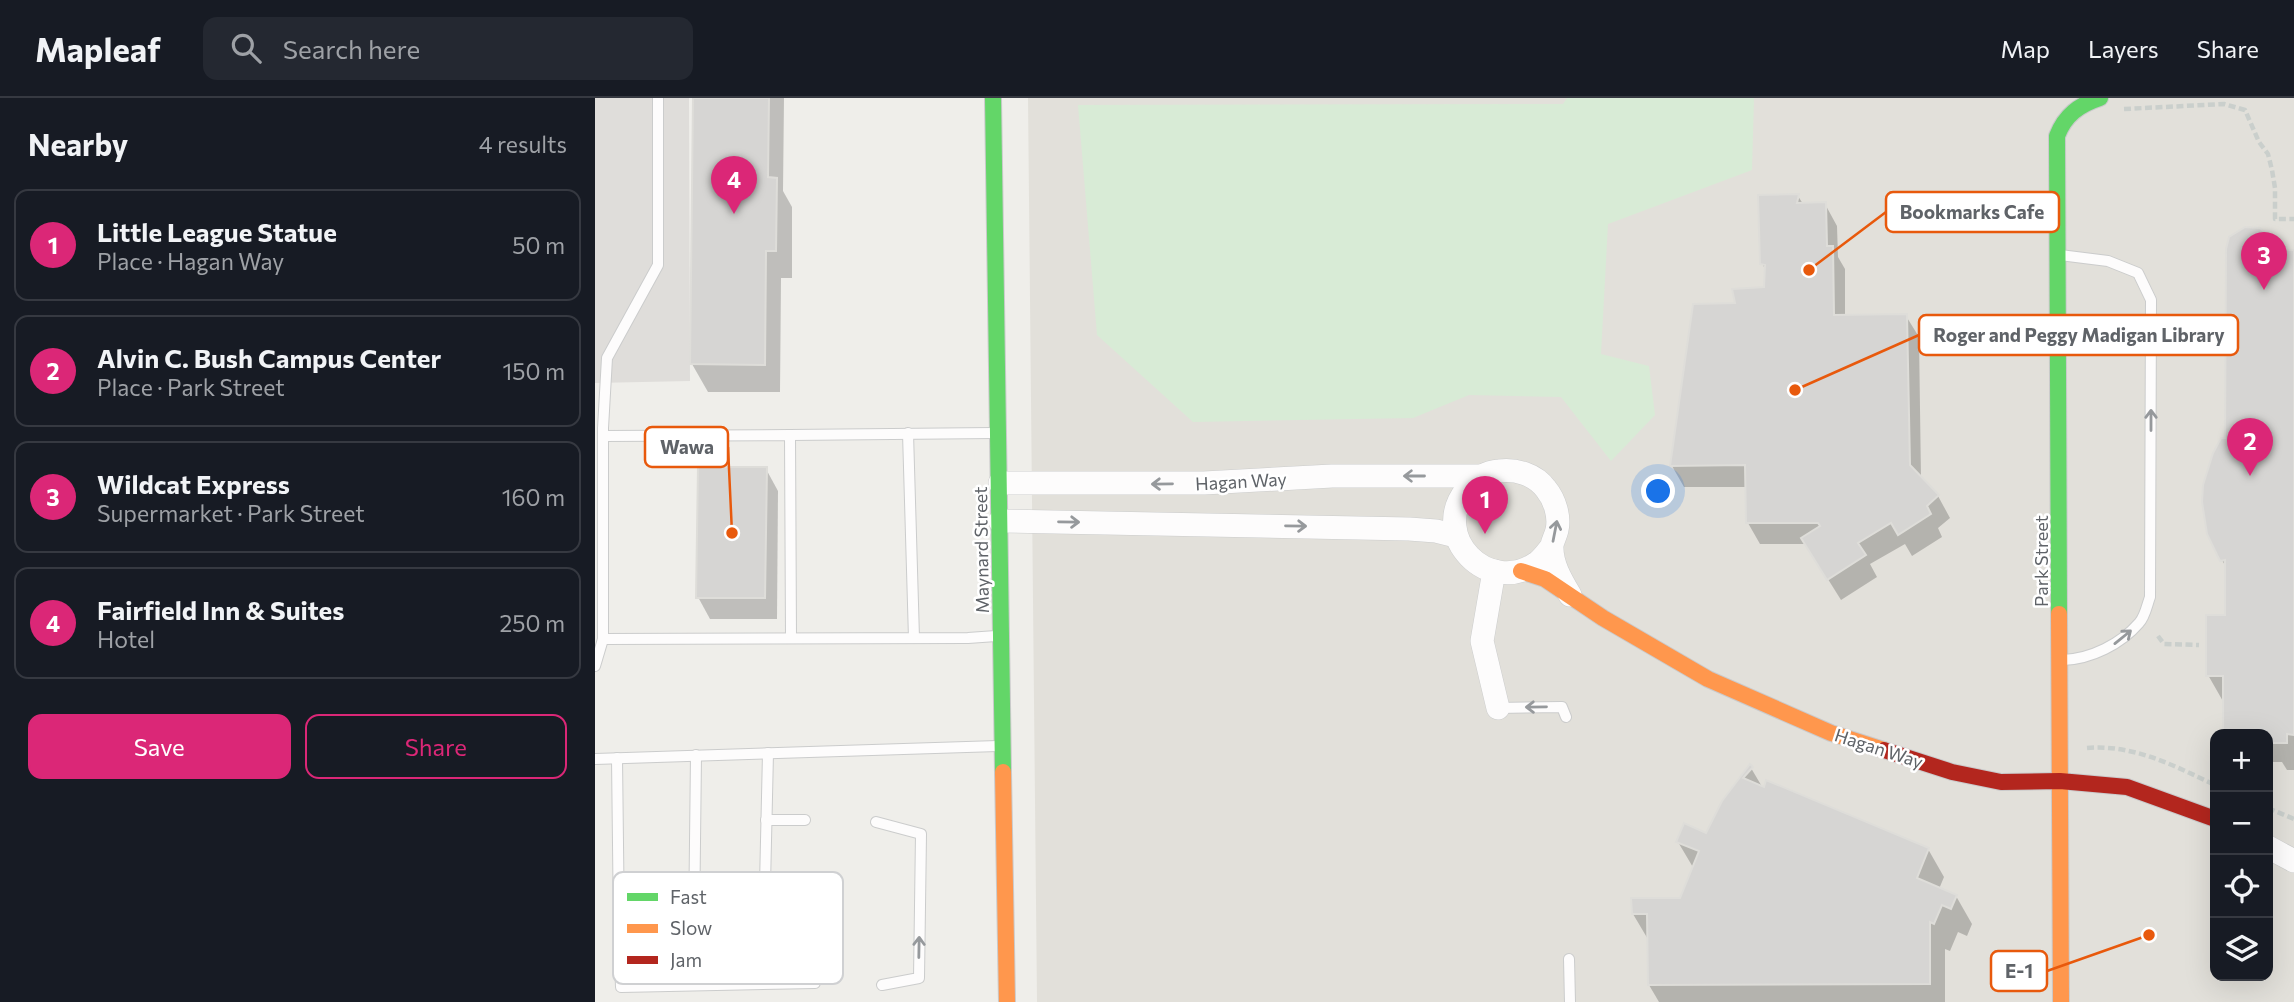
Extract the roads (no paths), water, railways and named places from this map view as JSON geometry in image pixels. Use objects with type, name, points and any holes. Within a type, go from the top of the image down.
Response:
[{"type":"street","name":"Maynard Street","points":[[993,98],[1007,1002]]},
{"type":"street","name":"Park Street","points":[[2061,1002],[2057,136],[2061,121],[2079,107],[2101,98]]},
{"type":"street","name":"Hagan Way","points":[[1000,483],[1084,485],[1204,483],[1332,476],[1482,476],[1511,470],[1531,476],[1546,489],[1556,506],[1558,526],[1552,546],[1557,574],[1570,595]]},
{"type":"street","points":[[1482,476],[1473,481],[1460,497],[1454,516],[1456,536],[1466,554],[1482,567],[1494,571],[1482,641],[1498,708]]},
{"type":"street","points":[[1000,521],[1409,529],[1456,536]]},
{"type":"street","points":[[1521,571],[1539,561],[1552,546]]},
{"type":"street","name":"Hagan Way","points":[[1494,571],[1521,571],[1545,579],[1603,618],[1707,679],[1831,733],[1964,775],[2001,782],[2060,781],[2127,787],[2210,817]]},
{"type":"street","points":[[2273,850],[2294,861]]},
{"type":"lane","points":[[595,666],[603,639],[603,436],[607,358],[658,265],[658,98]]},
{"type":"lane","points":[[2058,254],[2108,261],[2138,273],[2151,300],[2150,597],[2141,622],[2109,648],[2075,660],[2061,661]]},
{"type":"lane","points":[[908,433],[914,638]]},
{"type":"lane","points":[[603,436],[999,433]]},
{"type":"lane","points":[[790,435],[792,637]]},
{"type":"lane","points":[[603,639],[1002,636]]},
{"type":"lane","points":[[1498,708],[1562,707],[1566,717]]},
{"type":"lane","points":[[595,759],[1003,745]]},
{"type":"lane","points":[[765,872],[768,753]]},
{"type":"lane","points":[[695,872],[696,755]]},
{"type":"lane","points":[[617,758],[618,872]]},
{"type":"lane","points":[[766,820],[805,820]]},
{"type":"lane","points":[[876,822],[921,834],[919,978],[882,985]]},
{"type":"lane","points":[[1569,959],[1570,1002]]},
{"type":"lane","points":[[621,984],[621,987],[766,984]]},
{"type":"place","name":"Fairfield Inn & Suites","points":[[734,214]]},
{"type":"place","name":"Bookmarks Cafe","points":[[1809,270]]},
{"type":"place","name":"Wildcat Express","points":[[2264,290]]},
{"type":"place","name":"Roger and Peggy Madigan Library","points":[[1795,390]]},
{"type":"place","name":"Alvin C. Bush Campus Center","points":[[2250,476]]},
{"type":"place","name":"Wawa","points":[[732,533]]},
{"type":"place","name":"Little League Statue","points":[[1485,534]]},
{"type":"place","name":"E-1","points":[[2149,935]]}]
